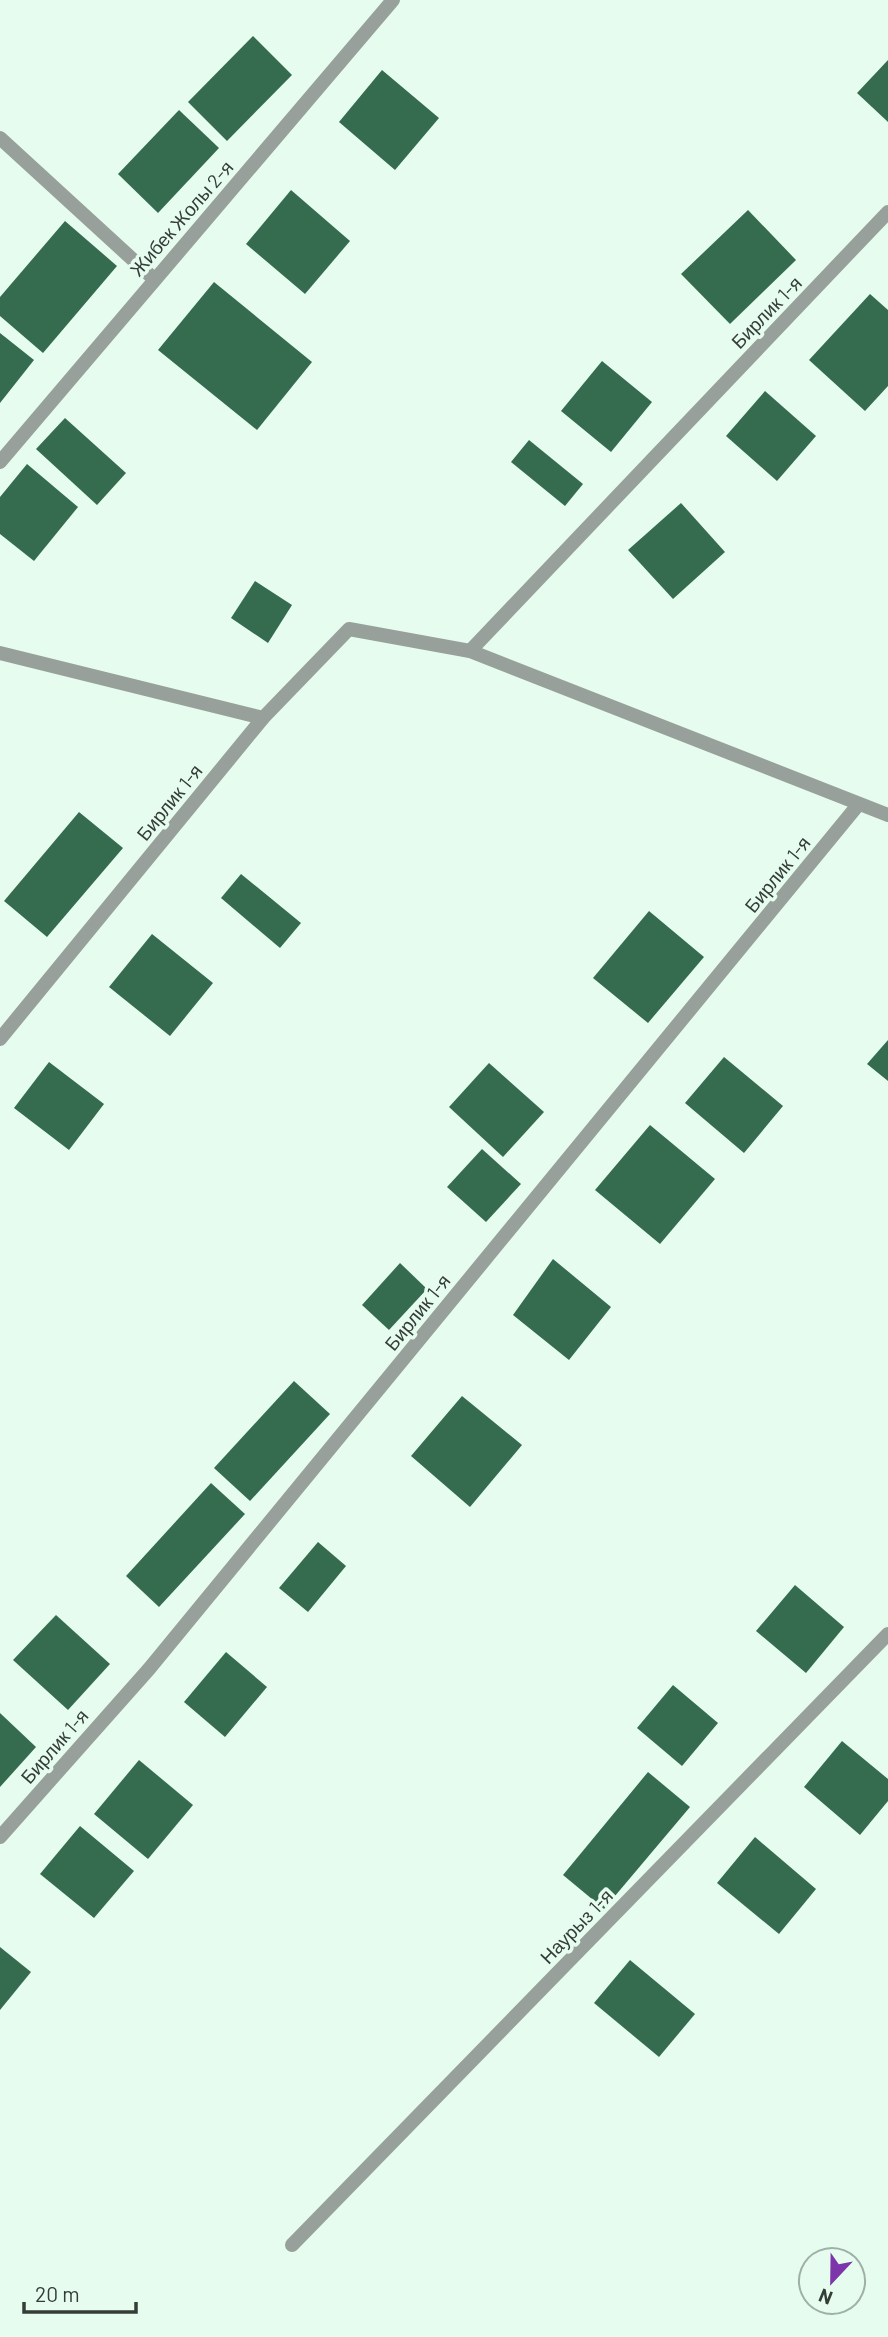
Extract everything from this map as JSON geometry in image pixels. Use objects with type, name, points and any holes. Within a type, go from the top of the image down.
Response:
[{"type":"street","name":"Жибек Жолы 2-я","points":[[0,461],[393,0]]},
{"type":"street","points":[[0,138],[154,279]]},
{"type":"street","name":"Бирлик 1-я","points":[[0,1039],[263,718],[349,629],[470,651],[888,212]]},
{"type":"street","points":[[470,651],[888,816]]},
{"type":"street","points":[[0,653],[263,718]]},
{"type":"street","name":"Бирлик 1-я","points":[[0,1837],[149,1669],[858,805]]},
{"type":"street","name":"Наурыз 1-я","points":[[292,2245],[888,1634]]},
{"type":"building","points":[[253,36],[292,75],[227,141],[188,102]]},
{"type":"building","points":[[888,60],[888,122],[857,93]]},
{"type":"building","points":[[382,70],[439,118],[395,170],[339,122]]},
{"type":"building","points":[[179,110],[219,148],[158,213],[118,174]]},
{"type":"building","points":[[291,190],[350,241],[305,294],[246,244]]},
{"type":"building","points":[[748,210],[796,260],[730,324],[681,274]]},
{"type":"building","points":[[65,221],[117,266],[43,353],[0,316],[0,297]]},
{"type":"building","points":[[214,282],[312,362],[257,430],[158,350]]},
{"type":"building","points":[[870,294],[888,310],[888,386],[865,411],[809,360]]},
{"type":"building","points":[[0,333],[34,360],[0,403]]},
{"type":"building","points":[[602,361],[652,402],[611,452],[561,411]]},
{"type":"building","points":[[765,391],[816,436],[777,481],[726,436]]},
{"type":"building","points":[[65,418],[126,473],[97,505],[36,449]]},
{"type":"building","points":[[529,440],[583,484],[565,506],[511,462]]},
{"type":"building","points":[[27,464],[78,507],[34,561],[0,534],[0,497]]},
{"type":"building","points":[[681,503],[725,552],[673,599],[628,550]]},
{"type":"building","points":[[255,581],[292,605],[268,643],[231,618]]},
{"type":"building","points":[[79,812],[123,848],[47,937],[4,901]]},
{"type":"building","points":[[241,874],[301,923],[280,948],[221,898]]},
{"type":"building","points":[[649,911],[704,957],[648,1023],[593,978]]},
{"type":"building","points":[[152,934],[213,983],[170,1036],[109,987]]},
{"type":"building","points":[[888,1040],[888,1081],[867,1064]]},
{"type":"building","points":[[724,1057],[783,1106],[744,1153],[685,1103]]},
{"type":"building","points":[[49,1062],[104,1104],[69,1150],[14,1108]]},
{"type":"building","points":[[489,1063],[544,1112],[503,1157],[449,1107]]},
{"type":"building","points":[[650,1125],[715,1179],[660,1244],[595,1190]]},
{"type":"building","points":[[482,1149],[521,1184],[486,1222],[447,1187]]},
{"type":"building","points":[[553,1259],[611,1307],[569,1360],[513,1315]]},
{"type":"building","points":[[400,1263],[427,1289],[389,1330],[362,1305]]},
{"type":"building","points":[[294,1381],[330,1414],[250,1501],[214,1468]]},
{"type":"building","points":[[462,1396],[522,1445],[470,1507],[411,1456]]},
{"type":"building","points":[[211,1483],[245,1514],[159,1607],[126,1576]]},
{"type":"building","points":[[318,1542],[346,1566],[308,1612],[279,1588]]},
{"type":"building","points":[[795,1585],[844,1627],[806,1673],[756,1631]]},
{"type":"building","points":[[56,1615],[110,1664],[68,1710],[13,1660]]},
{"type":"building","points":[[226,1652],[267,1687],[225,1737],[184,1702]]},
{"type":"building","points":[[673,1685],[718,1723],[682,1766],[637,1728]]},
{"type":"building","points":[[0,1713],[36,1747],[0,1787]]},
{"type":"building","points":[[842,1741],[888,1779],[888,1801],[860,1835],[804,1787]]},
{"type":"building","points":[[139,1760],[193,1805],[148,1859],[94,1814]]},
{"type":"building","points":[[648,1772],[690,1807],[604,1909],[563,1875]]},
{"type":"building","points":[[80,1826],[134,1871],[94,1918],[40,1874]]},
{"type":"building","points":[[755,1837],[816,1889],[779,1934],[717,1883]]},
{"type":"building","points":[[0,1947],[31,1972],[0,2010]]},
{"type":"building","points":[[630,1960],[695,2014],[659,2057],[594,2003]]}]
